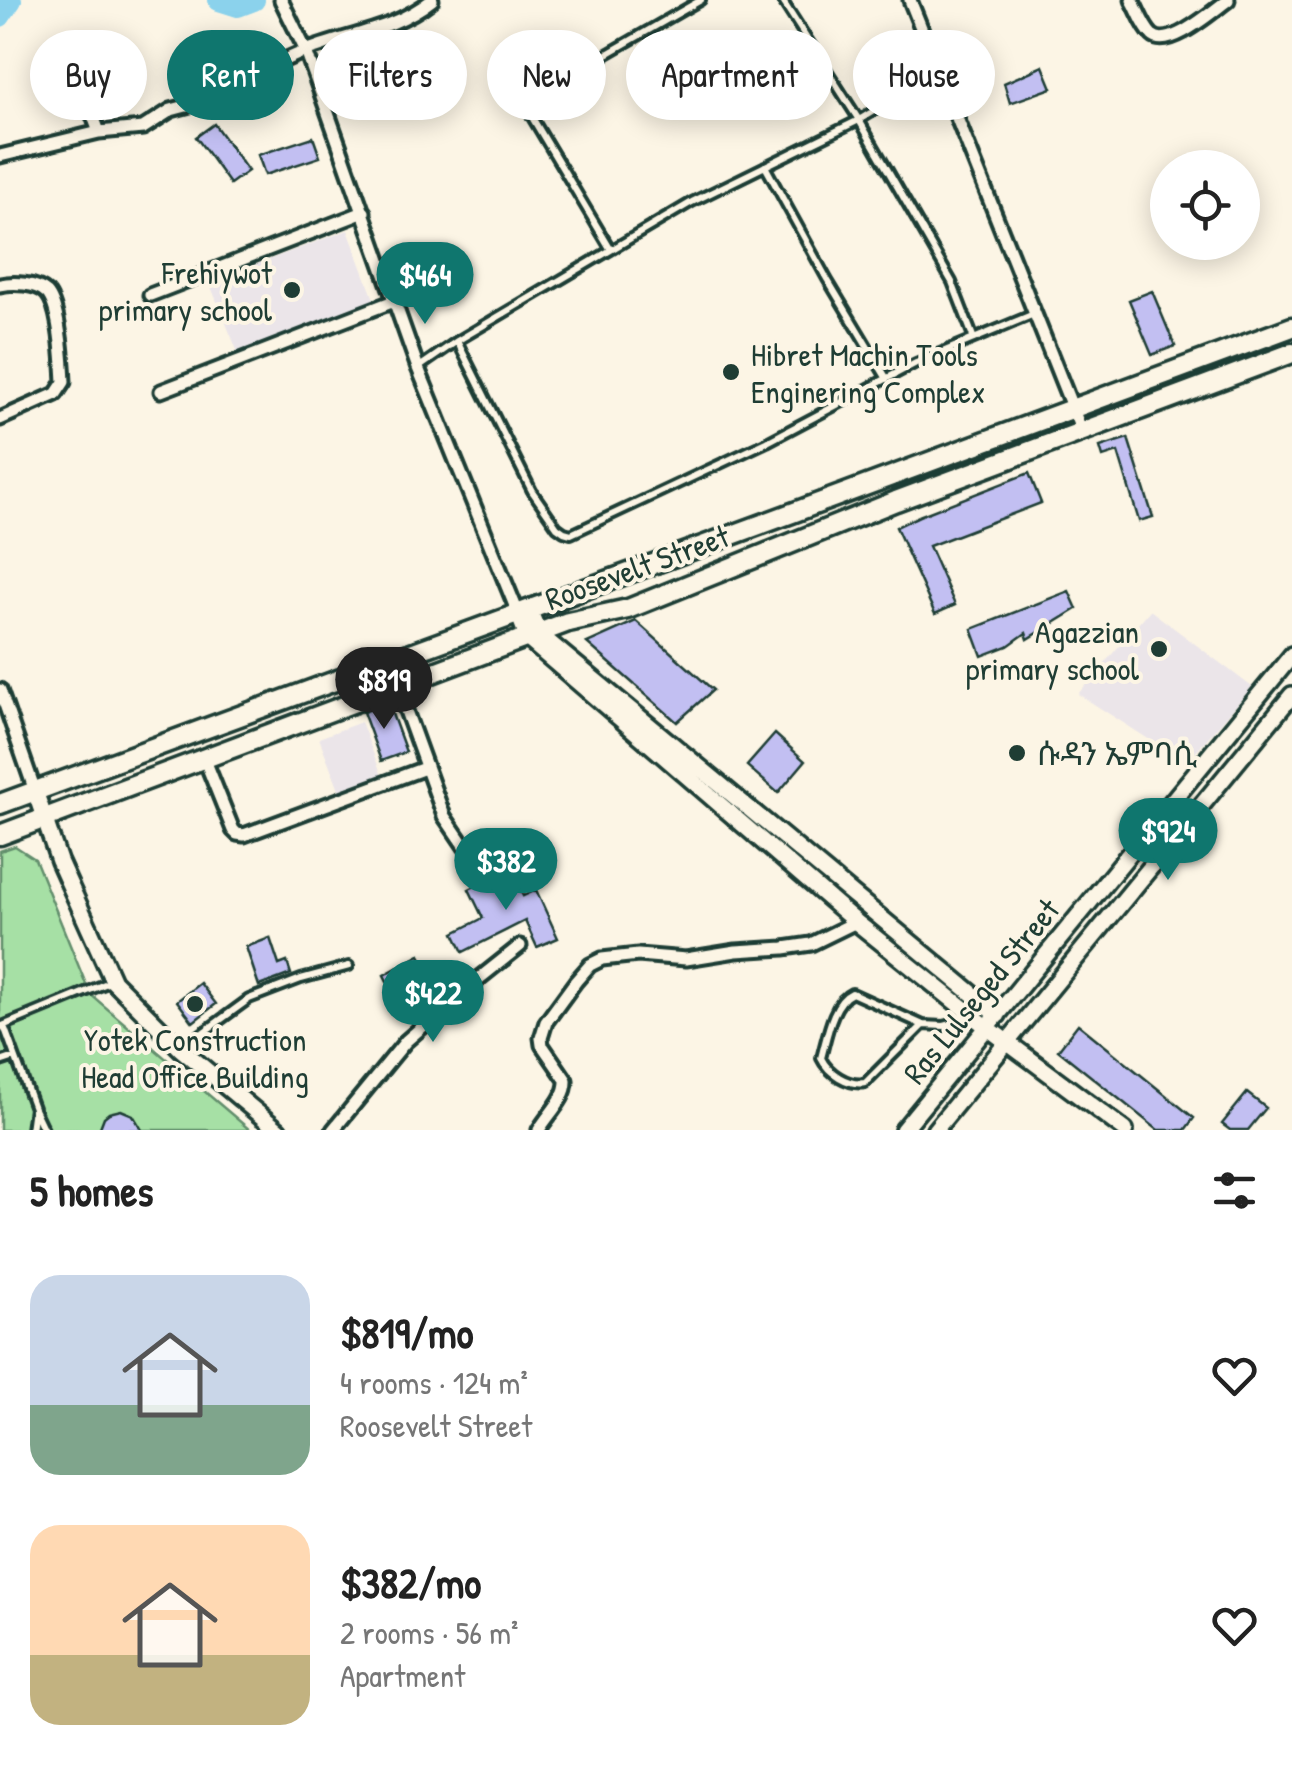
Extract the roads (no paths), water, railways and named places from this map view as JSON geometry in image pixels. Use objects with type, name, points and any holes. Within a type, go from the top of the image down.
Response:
[{"type":"main road","name":"Roosevelt Street","points":[[0,804],[1292,326]]},
{"type":"main road","points":[[1226,350],[1236,374]]},
{"type":"main road","name":"Roosevelt Street","points":[[0,834],[568,622],[628,609],[896,501],[1292,354]]},
{"type":"main road","points":[[290,697],[299,724]]},
{"type":"street","points":[[281,0],[306,51],[418,368],[534,636],[856,922],[988,1020]]},
{"type":"street","points":[[0,156],[100,132],[148,127],[172,110],[306,51],[372,32],[416,13],[432,0]]},
{"type":"street","points":[[910,0],[922,30]]},
{"type":"street","points":[[1132,0],[1151,35],[1162,40],[1180,34],[1228,0]]},
{"type":"street","points":[[95,120],[100,132]]},
{"type":"street","points":[[957,120],[1082,432]]},
{"type":"street","points":[[150,295],[364,212]]},
{"type":"street","points":[[0,285],[32,286],[51,297],[60,332],[64,382],[56,394],[0,419]]},
{"type":"street","points":[[161,391],[394,301]]},
{"type":"street","points":[[534,636],[1008,1041],[1125,1130]]},
{"type":"street","name":"Ras Lulseged Street","points":[[903,1130],[988,1020],[1292,656]]},
{"type":"street","points":[[398,686],[444,816],[465,847]]},
{"type":"street","points":[[0,690],[59,861],[113,981],[181,1049],[278,1130]]},
{"type":"street","name":"Ras Lulseged Street","points":[[934,1130],[1292,695]]},
{"type":"street","points":[[205,760],[232,830],[244,835],[426,768]]},
{"type":"street","points":[[539,1130],[567,1085],[541,1038],[546,1022],[590,965],[638,955],[686,959],[811,944],[856,922]]},
{"type":"street","points":[[333,1130],[406,1040],[520,946]]},
{"type":"lane","points":[[611,250],[530,114],[533,100],[700,0]]},
{"type":"lane","points":[[782,0],[853,112]]},
{"type":"lane","points":[[418,368],[456,341],[692,202],[858,120],[952,282],[974,339]]},
{"type":"lane","points":[[764,166],[887,379]]},
{"type":"lane","points":[[456,341],[532,491],[557,527],[571,534],[768,442],[916,363],[1034,314]]},
{"type":"lane","points":[[181,1049],[249,998],[349,966]]},
{"type":"lane","points":[[44,1130],[2,1026],[113,981]]},
{"type":"lane","points":[[923,1025],[865,1082],[854,1084],[823,1064],[821,1058],[834,1018],[846,994],[852,993],[923,1025],[988,1020]]},
{"type":"lane","points":[[0,1062],[16,1056]]},
{"type":"lane","points":[[31,1130],[34,1108]]},
{"type":"waterway","points":[[0,16],[11,0]]},
{"type":"waterway","points":[[219,0],[238,6],[254,0]]},
{"type":"place","name":"Frehiywot primary school","points":[[292,290]]},
{"type":"place","name":"Hibret Machin Tools Enginering Complex","points":[[731,372]]},
{"type":"place","name":"Agazzian primary school","points":[[1159,649]]},
{"type":"place","name":"ሱዳን ኤምባሲ","points":[[1017,753]]},
{"type":"place","name":"Yotek Construction Head Office Building","points":[[195,1004]]}]
